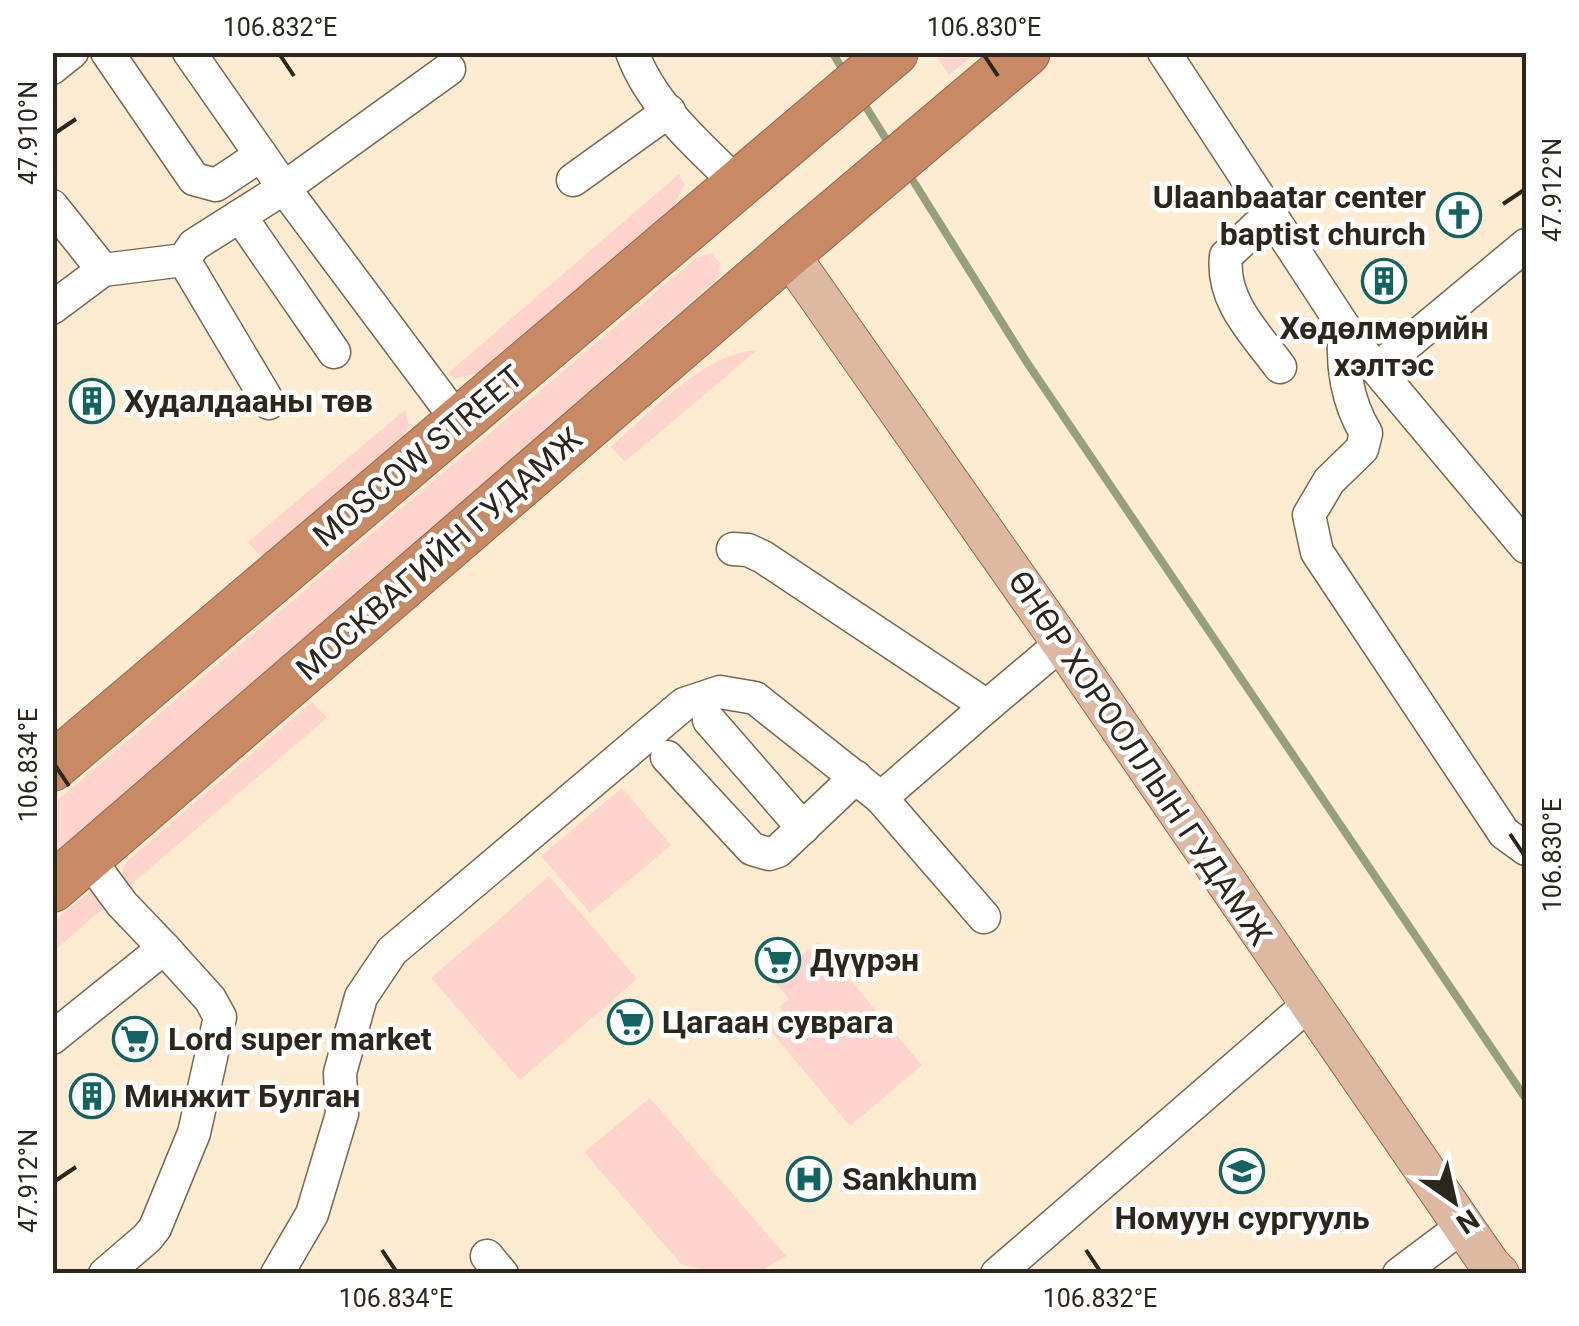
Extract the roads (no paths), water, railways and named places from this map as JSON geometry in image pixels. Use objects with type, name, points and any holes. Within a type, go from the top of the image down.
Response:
[{"type":"highway","name":"MOSCOW STREET","points":[[52,767],[894,52]]},
{"type":"highway","name":"МОСКВАГИЙН ГУДАМЖ","points":[[70,873],[1026,52]]},
{"type":"main road","name":"ӨНӨР ХОРООЛЛЫН ГУДАМЖ","points":[[788,253],[1062,643],[1491,1271]]},
{"type":"street","points":[[52,68],[72,52]]},
{"type":"street","points":[[107,52],[194,180],[216,185],[261,155]]},
{"type":"street","points":[[189,52],[284,188],[458,421]]},
{"type":"street","points":[[632,52],[638,70],[686,133],[739,185]]},
{"type":"street","points":[[1164,52],[1344,328],[1526,547]]},
{"type":"street","points":[[52,308],[103,270],[184,260],[194,245],[284,188],[449,68]]},
{"type":"street","points":[[574,180],[669,111]]},
{"type":"street","points":[[52,206],[103,270]]},
{"type":"street","points":[[1269,215],[1226,256],[1224,276],[1230,299],[1280,368]]},
{"type":"street","points":[[240,216],[334,352]]},
{"type":"street","points":[[1378,368],[1526,245]]},
{"type":"street","points":[[184,260],[269,403]]},
{"type":"street","points":[[1344,328],[1346,376],[1355,414],[1366,433],[1362,449],[1329,481],[1309,515],[1316,552],[1504,833],[1526,849]]},
{"type":"street","points":[[732,549],[748,550],[763,557],[987,706]]},
{"type":"street","points":[[667,757],[752,849],[769,854],[987,706],[1062,643]]},
{"type":"street","points":[[277,1274],[312,1214],[337,1131],[342,1114],[340,1073],[360,997],[392,951],[684,704],[720,692],[756,698],[869,787],[984,917]]},
{"type":"street","points":[[710,720],[803,828]]},
{"type":"street","points":[[70,873],[122,904],[210,999],[220,1017],[194,1133],[155,1228],[105,1274]]},
{"type":"street","points":[[52,1038],[164,948]]},
{"type":"street","points":[[997,1274],[1308,1004]]},
{"type":"street","points":[[1399,1274],[1463,1226]]},
{"type":"waterway","points":[[832,52],[846,75]]},
{"type":"waterway","points":[[861,99],[891,147]]},
{"type":"waterway","points":[[907,171],[1026,361],[1526,1099]]},
{"type":"place","name":"Ulaanbaatar center baptist church","points":[[1459,215]]},
{"type":"place","name":"Хөдөлмөрийн хэлтэс","points":[[1384,281]]},
{"type":"place","name":"Худалдааны төв","points":[[92,401]]},
{"type":"place","name":"Дүүрэн","points":[[778,960]]},
{"type":"place","name":"Цагаан суврага","points":[[630,1022]]},
{"type":"place","name":"Lord super market","points":[[135,1039]]},
{"type":"place","name":"Минжит Булган","points":[[92,1096]]},
{"type":"place","name":"Номуун сургууль","points":[[1242,1171]]},
{"type":"place","name":"Sankhum","points":[[809,1179]]}]
